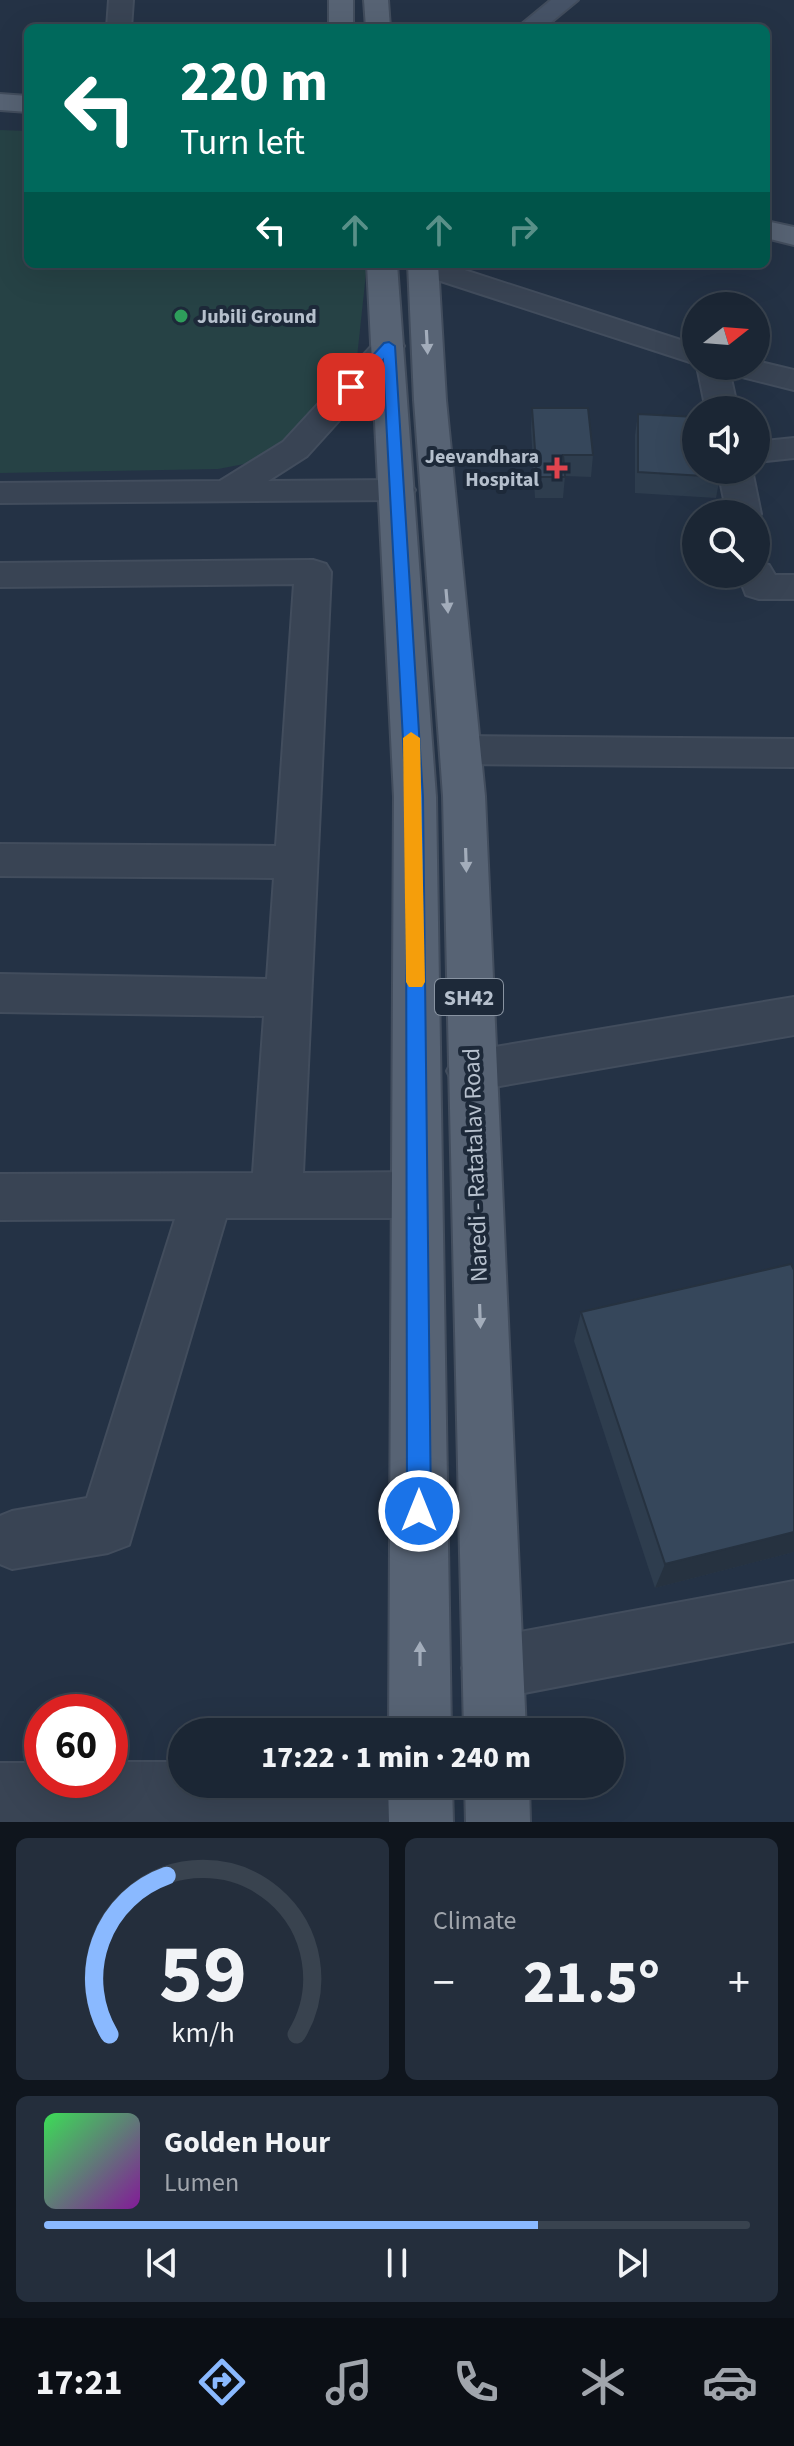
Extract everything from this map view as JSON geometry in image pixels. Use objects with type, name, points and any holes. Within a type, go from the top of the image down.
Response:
[{"type":"main road","points":[[341,0],[341,24]]},
{"type":"main road","points":[[376,0],[378,24]]},
{"type":"main road","points":[[0,87],[24,89]]},
{"type":"main road","points":[[0,102],[24,104]]},
{"type":"main road","points":[[770,207],[794,213]]},
{"type":"main road","points":[[770,230],[794,236]]},
{"type":"main road","name":"SH42","points":[[409,268],[389,346],[415,797],[420,1718]]},
{"type":"main road","name":"Naredi - Ratatalav Road","points":[[410,268],[430,400],[460,750],[495,1718]]},
{"type":"main road","points":[[497,1798],[498,1822]]},
{"type":"street","points":[[119,24],[121,0]]},
{"type":"street","points":[[534,24],[566,0]]},
{"type":"street","points":[[420,268],[682,351]]},
{"type":"street","points":[[228,491],[295,449],[389,346]]},
{"type":"street","points":[[770,374],[794,380]]},
{"type":"street","points":[[770,451],[794,448]]},
{"type":"street","points":[[0,493],[398,490]]},
{"type":"street","points":[[0,575],[313,572],[277,1196]]},
{"type":"street","points":[[770,587],[794,587]]},
{"type":"street","points":[[460,750],[794,753]]},
{"type":"street","points":[[0,860],[296,862]]},
{"type":"street","points":[[0,993],[288,998]]},
{"type":"street","points":[[471,1071],[794,1016]]},
{"type":"street","points":[[0,1197],[417,1195]]},
{"type":"street","points":[[12,1540],[108,1524],[207,1196]]},
{"type":"street","points":[[493,1668],[794,1611]]},
{"type":"street","points":[[0,1795],[168,1790]]},
{"type":"green space","name":"Jubili Ground","points":[[0,130],[24,131],[24,268],[367,268],[356,367],[281,457],[218,469],[0,473]]},
{"type":"building","points":[[532,408],[588,408],[593,455],[563,455],[565,477],[537,477]]},
{"type":"building","points":[[638,414],[682,416],[682,475],[638,472]]},
{"type":"building","points":[[791,1264],[794,1270],[794,1532],[665,1564],[581,1312]]},
{"type":"slow traffic","points":[[411,738],[415,797],[416,982]]},
{"type":"place","name":"Jubili Ground","points":[[181,316]]},
{"type":"place","name":"Jeevandhara Hospital","points":[[557,468]]},
{"type":"route","points":[[351,387],[389,346],[415,797],[419,1511]]}]
